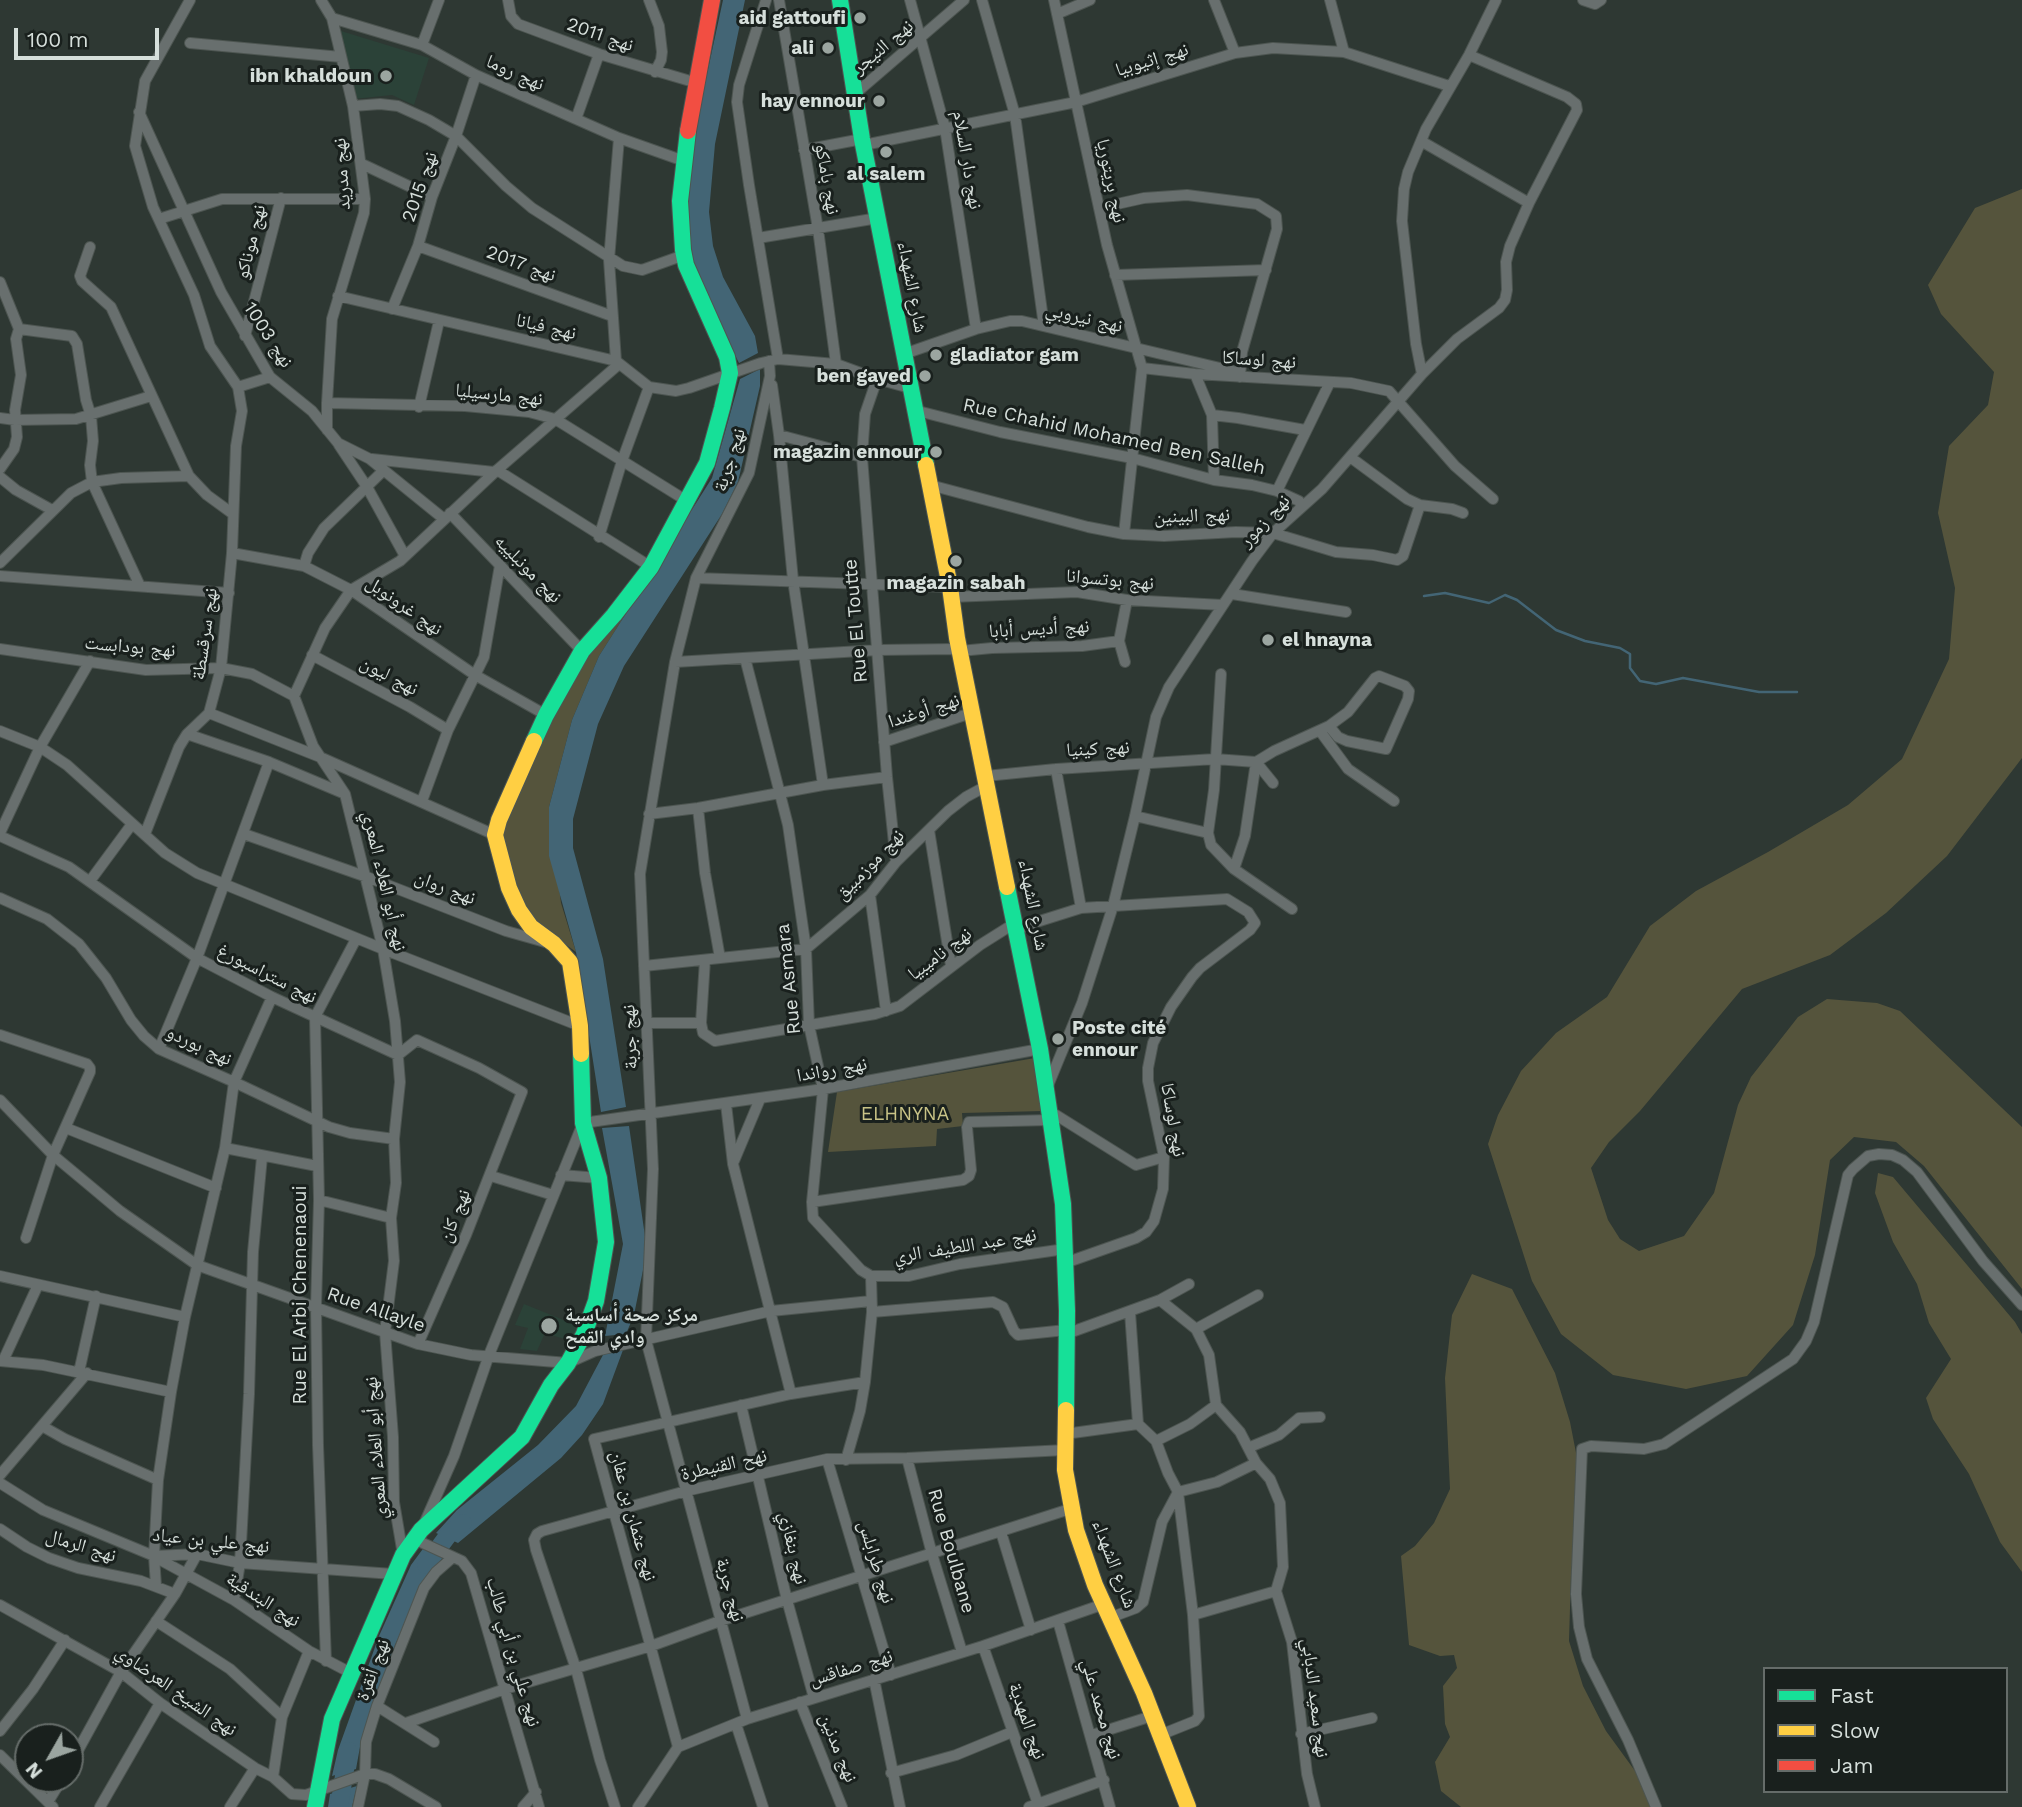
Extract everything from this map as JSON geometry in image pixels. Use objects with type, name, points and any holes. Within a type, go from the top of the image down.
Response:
[{"type":"street","points":[[190,0],[145,81],[135,146],[142,175],[180,264],[210,346],[238,387],[270,377]]},
{"type":"street","name":"نهج مدريد","points":[[321,0],[332,18],[353,106],[365,199],[364,213],[332,319],[327,430]]},
{"type":"street","points":[[422,45],[439,0]]},
{"type":"street","name":"نهج 2011","points":[[509,0],[511,16],[518,23],[599,54],[697,83]]},
{"type":"street","points":[[649,0],[659,26],[662,52],[655,72]]},
{"type":"street","points":[[321,1795],[329,1731],[351,1673],[403,1555],[418,1537],[522,1437],[584,1334],[596,1301],[606,1242],[599,1178],[583,1123],[580,1026],[570,962],[554,944],[531,926],[519,910],[509,887],[495,835],[499,820],[546,715],[582,651],[614,615],[650,567],[707,463],[734,372],[692,282],[684,255],[680,201],[684,161],[712,0]]},
{"type":"street","name":"نهج جربة","points":[[763,1807],[741,1722],[720,1621],[646,1340],[653,1169],[640,874],[675,662],[696,578],[749,473],[774,360],[737,102],[739,85],[766,0]]},
{"type":"street","name":"نهج باماكو","points":[[779,0],[818,229],[836,364]]},
{"type":"street","name":"شارع الشهداء","points":[[840,0],[863,142],[914,410],[1040,1049],[1062,1192],[1066,1332],[1065,1470],[1076,1530],[1188,1807]]},
{"type":"street","name":"نهج دار السلام","points":[[910,0],[945,128],[976,329]]},
{"type":"street","name":"نهج النيجر","points":[[856,93],[964,0]]},
{"type":"street","points":[[982,0],[1015,115],[1044,326]]},
{"type":"street","name":"نهج بريتوريا","points":[[1054,0],[1115,275],[1142,368]]},
{"type":"street","points":[[1057,14],[1090,0]]},
{"type":"street","points":[[1214,0],[1235,53]]},
{"type":"street","points":[[1331,0],[1345,52]]},
{"type":"street","points":[[1422,374],[1416,344],[1402,201],[1408,172],[1421,141],[1496,0]]},
{"type":"street","points":[[1583,0],[1595,4],[1601,0]]},
{"type":"street","name":"نهج روما","points":[[332,18],[422,45],[476,75],[619,138],[684,161]]},
{"type":"street","points":[[190,43],[341,57]]},
{"type":"street","name":"نهج إثيوبيا","points":[[804,150],[945,128],[1076,102],[1235,53],[1273,48],[1345,52],[1449,86]]},
{"type":"street","points":[[576,119],[599,54]]},
{"type":"street","name":"نهج زمور","points":[[1046,1091],[1082,1003],[1113,906],[1156,717],[1169,687],[1273,533],[1322,489],[1422,374],[1457,339],[1502,305],[1506,295],[1506,254],[1577,107],[1567,97],[1469,55]]},
{"type":"street","name":"نهج 2015","points":[[392,309],[418,246],[432,198],[476,75]]},
{"type":"street","points":[[353,106],[398,106],[429,120],[456,136],[532,208],[623,266],[642,270],[684,255]]},
{"type":"street","name":"نهج 1003","points":[[139,110],[221,292],[270,377],[312,411],[338,443],[370,459],[447,516]]},
{"type":"street","points":[[294,696],[325,628],[351,590],[405,555],[617,363],[610,260],[619,138]]},
{"type":"street","points":[[1421,141],[1529,203]]},
{"type":"street","points":[[362,164],[432,198]]},
{"type":"street","points":[[1099,208],[1144,198],[1178,195],[1257,204],[1273,212],[1278,223],[1242,352],[1240,375]]},
{"type":"street","name":"نهج موناكو","points":[[245,336],[281,198]]},
{"type":"street","name":"نهج موناكو","points":[[159,219],[222,199],[365,199]]},
{"type":"street","points":[[758,238],[878,218]]},
{"type":"street","name":"نهج 2017","points":[[418,246],[612,316]]},
{"type":"street","points":[[90,247],[80,276],[90,289],[111,307],[188,476],[207,495],[233,514]]},
{"type":"street","points":[[1115,275],[1266,270]]},
{"type":"street","points":[[0,282],[19,329],[16,340],[21,375],[15,420],[17,437],[13,449],[0,468]]},
{"type":"street","name":"نهج فيانا","points":[[338,296],[617,363],[649,387]]},
{"type":"street","points":[[419,407],[439,321]]},
{"type":"street","name":"نهج نيروبي","points":[[904,354],[976,329],[1010,321],[1044,326],[1240,375]]},
{"type":"street","points":[[19,329],[72,336],[76,340],[91,416],[92,482],[140,586]]},
{"type":"street","points":[[599,537],[622,461],[649,387],[676,391],[774,360],[836,364],[910,388]]},
{"type":"street","points":[[1124,534],[1142,368]]},
{"type":"street","name":"نهج لوساكا","points":[[1142,368],[1330,382],[1389,390],[1455,466],[1493,499]]},
{"type":"street","points":[[1195,374],[1212,415],[1214,480]]},
{"type":"street","points":[[770,376],[779,435],[793,580],[823,785]]},
{"type":"street","name":"Rue El Toutte","points":[[877,379],[865,414],[862,457],[896,862]]},
{"type":"street","points":[[1277,491],[1330,382]]},
{"type":"street","name":"نهج سرقسطة","points":[[209,713],[221,668],[229,593],[236,446],[242,411],[238,387]]},
{"type":"street","points":[[0,418],[76,419],[151,396]]},
{"type":"street","name":"نهج مارسيليا","points":[[327,403],[465,406],[516,411],[555,419],[687,501]]},
{"type":"street","name":"Rue Chahid Mohamed Ben Salleh","points":[[914,410],[1000,432],[1132,458],[1214,480],[1277,491],[1299,501],[1301,506]]},
{"type":"street","points":[[1212,415],[1305,430]]},
{"type":"street","points":[[779,435],[862,457]]},
{"type":"street","points":[[338,443],[367,487],[405,555]]},
{"type":"street","points":[[1350,457],[1387,485],[1420,505],[1463,513]]},
{"type":"street","points":[[370,459],[496,471],[650,567]]},
{"type":"street","points":[[304,566],[308,553],[324,528],[384,470]]},
{"type":"street","points":[[0,563],[71,493],[92,482],[121,478],[188,476]]},
{"type":"street","points":[[0,477],[16,490],[52,510]]},
{"type":"street","name":"نهج البينين","points":[[930,485],[1124,534],[1164,536],[1236,531],[1273,533],[1336,552],[1396,560],[1403,556],[1420,505]]},
{"type":"street","name":"نهج مونبلييه","points":[[447,516],[500,565],[582,651]]},
{"type":"street","name":"نهج غرونوبل","points":[[232,553],[304,566],[351,590],[475,675],[546,715]]},
{"type":"street","points":[[422,801],[448,730],[484,657],[500,565]]},
{"type":"street","points":[[0,576],[229,593]]},
{"type":"street","name":"نهج بوتسوانا","points":[[696,578],[793,580],[951,592],[1077,592],[1127,600],[1223,605]]},
{"type":"street","points":[[1232,594],[1346,612]]},
{"type":"street","points":[[1125,662],[1119,641],[1127,600]]},
{"type":"street","name":"نهج أديس أبابا","points":[[675,662],[878,650],[960,651],[1082,646],[1119,641]]},
{"type":"street","name":"نهج بودابست","points":[[0,649],[146,670],[221,668],[252,674],[294,696]]},
{"type":"street","name":"نهج ليون","points":[[312,655],[448,730]]},
{"type":"street","name":"Rue Asmara","points":[[745,658],[788,825],[806,949],[809,1025],[823,1089],[812,1213],[817,1223],[860,1270],[871,1276]]},
{"type":"street","points":[[0,834],[40,747],[90,661]]},
{"type":"street","points":[[1222,674],[1214,790],[1208,833],[1211,845],[1234,869],[1292,909]]},
{"type":"street","points":[[1256,762],[1325,728],[1348,712],[1379,676],[1405,685],[1409,691],[1408,699],[1385,749],[1347,741],[1325,728]]},
{"type":"street","name":"نهج أبو العلاء المعري","points":[[294,696],[313,746],[345,794],[383,949],[398,1055],[400,1082],[394,1139],[396,1183],[391,1218],[394,1261],[385,1332],[393,1437],[394,1502],[403,1555]]},
{"type":"street","name":"نهج أوغندا","points":[[884,742],[974,712]]},
{"type":"street","points":[[145,834],[179,747],[187,734],[209,713],[320,757],[495,835]]},
{"type":"street","points":[[1325,728],[1348,769],[1394,801]]},
{"type":"street","points":[[0,731],[40,747],[67,765],[165,853],[197,873],[356,939],[580,1026]]},
{"type":"street","points":[[187,734],[269,762],[345,794]]},
{"type":"street","name":"نهج كينيا","points":[[1081,908],[1056,769],[1216,759],[1256,762]]},
{"type":"street","points":[[159,1049],[197,958],[269,762]]},
{"type":"street","points":[[1256,762],[1273,783]]},
{"type":"street","points":[[1234,869],[1245,836],[1256,762]]},
{"type":"street","points":[[987,780],[1056,769]]},
{"type":"street","points":[[649,814],[887,777]]},
{"type":"street","name":"نهج موزمبيق","points":[[806,949],[870,895],[896,862],[987,780]]},
{"type":"street","points":[[698,808],[705,873],[720,958]]},
{"type":"street","points":[[1135,816],[1208,833]]},
{"type":"street","points":[[90,881],[132,824]]},
{"type":"street","points":[[929,830],[951,966]]},
{"type":"street","name":"نهج ستراسبورغ","points":[[0,834],[69,867],[197,958],[272,998],[398,1055]]},
{"type":"street","name":"نهج روان","points":[[244,834],[367,877],[506,931],[554,944]]},
{"type":"street","name":"نهج ناميبيا","points":[[870,895],[886,1011]]},
{"type":"street","name":"نهج بوردو","points":[[0,898],[47,919],[79,944],[106,978],[131,1020],[159,1049],[317,1121],[350,1133],[394,1139]]},
{"type":"street","name":"نهج لوساكا","points":[[1016,927],[1081,908],[1227,899],[1236,902],[1255,923],[1192,977],[1171,1007],[1153,1043],[1148,1082],[1164,1157],[1161,1201],[1150,1228],[1123,1244],[1065,1256]]},
{"type":"street","name":"نهج ناميبيا","points":[[701,1023],[703,1033],[715,1041],[886,1011],[905,1003],[951,966],[1016,927]]},
{"type":"street","name":"Rue El Arbi Chenenaoui","points":[[326,1661],[318,1445],[316,1307],[319,1200],[315,1017],[356,939]]},
{"type":"street","points":[[645,966],[806,949]]},
{"type":"street","points":[[647,1023],[701,1023],[705,960]]},
{"type":"street","points":[[156,1586],[154,1556],[158,1480],[171,1392],[225,1148],[234,1082],[272,998]]},
{"type":"street","points":[[0,1035],[86,1064],[90,1068],[53,1155],[26,1238]]},
{"type":"street","name":"نهج كان","points":[[398,1055],[417,1040],[495,1076],[522,1092],[491,1176],[418,1344]]},
{"type":"street","name":"نهج رواندا","points":[[583,1123],[823,1089],[1040,1049]]},
{"type":"street","points":[[733,1164],[760,1099]]},
{"type":"street","name":"Rue Allayle","points":[[0,1100],[53,1155],[120,1211],[197,1265],[418,1344],[471,1355],[568,1363],[595,1351],[771,1311],[993,1302],[1003,1307],[1018,1335],[1066,1332]]},
{"type":"street","points":[[726,1104],[733,1164],[791,1394]]},
{"type":"street","points":[[812,1202],[963,1180],[971,1173],[967,1127],[969,1122],[1049,1115],[1136,1164],[1164,1157]]},
{"type":"street","points":[[418,1537],[454,1456],[488,1356],[583,1123]]},
{"type":"street","points":[[66,1128],[216,1188]]},
{"type":"street","points":[[225,1148],[317,1166]]},
{"type":"street","points":[[1656,1807],[1628,1740],[1587,1659],[1579,1628],[1576,1594],[1582,1450],[1591,1446],[1644,1449],[1664,1444],[1793,1359],[1806,1341],[1814,1322],[1848,1175],[1868,1156],[1892,1155],[1917,1172],[1983,1261],[2022,1305]]},
{"type":"street","points":[[234,1600],[240,1563],[249,1394],[251,1284],[262,1157]]},
{"type":"street","points":[[561,1175],[599,1178]]},
{"type":"street","points":[[491,1176],[553,1195]]},
{"type":"street","points":[[319,1200],[391,1218]]},
{"type":"street","name":"نهج عبد اللطيف الري","points":[[871,1276],[909,1276],[972,1262],[1065,1256]]},
{"type":"street","points":[[0,1276],[186,1317]]},
{"type":"street","points":[[846,1460],[858,1420],[865,1382],[872,1307],[871,1276]]},
{"type":"street","points":[[1066,1332],[1130,1312],[1189,1284]]},
{"type":"street","points":[[38,1285],[3,1363],[43,1365],[171,1392]]},
{"type":"street","points":[[1196,1329],[1258,1295]]},
{"type":"street","points":[[0,1475],[83,1373],[96,1296]]},
{"type":"street","points":[[1156,1441],[1190,1424],[1216,1405],[1209,1355],[1196,1329],[1160,1300]]},
{"type":"street","points":[[1130,1312],[1138,1424],[1156,1441],[1178,1492],[1193,1615],[1199,1716],[1195,1721],[1160,1735]]},
{"type":"street","name":"نهج عثمان بن عفان","points":[[678,1747],[594,1439],[791,1394],[865,1382]]},
{"type":"street","name":"نهج بنغازي","points":[[741,1405],[787,1600],[814,1698]]},
{"type":"street","name":"نهج سعيد الدبابي","points":[[1216,1405],[1234,1423],[1250,1447],[1256,1463],[1270,1479],[1280,1503],[1283,1567],[1276,1591],[1292,1642],[1301,1734],[1315,1807]]},
{"type":"street","points":[[1250,1447],[1279,1435],[1299,1418],[1320,1417]]},
{"type":"street","name":"نهح القنيطرة","points":[[576,1668],[536,1550],[534,1540],[542,1531],[686,1491],[827,1459],[907,1458],[1065,1442],[1138,1424]]},
{"type":"street","points":[[42,1426],[158,1480]]},
{"type":"street","name":"Rue Boulbane","points":[[907,1458],[932,1554],[962,1652]]},
{"type":"street","name":"نهج طرابلس","points":[[827,1459],[891,1675]]},
{"type":"street","points":[[1178,1492],[1217,1482],[1256,1463]]},
{"type":"street","name":"نهج علي بن عياد","points":[[0,1483],[43,1510],[154,1556],[197,1554],[240,1563],[393,1574]]},
{"type":"street","name":"نهج صفاقس","points":[[678,1747],[800,1702],[1058,1621],[1139,1605],[1145,1598],[1162,1522],[1178,1492]]},
{"type":"street","points":[[405,1723],[1073,1508]]},
{"type":"street","name":"نهج الرمال","points":[[0,1529],[49,1558],[78,1568],[156,1586],[175,1594]]},
{"type":"street","points":[[1001,1532],[1031,1630]]},
{"type":"street","name":"نهج علي بن أبي طالب","points":[[418,1537],[462,1561],[471,1573],[539,1807]]},
{"type":"street","points":[[84,1739],[121,1672],[175,1594],[197,1554]]},
{"type":"street","name":"نهج البندقية","points":[[154,1556],[234,1600],[309,1651],[351,1673]]},
{"type":"street","name":"نهج أنقرة","points":[[358,1807],[366,1742],[377,1706],[424,1588],[449,1556]]},
{"type":"street","points":[[1193,1615],[1276,1591]]},
{"type":"street","name":"نهج الشيخ العرضاوي","points":[[0,1605],[121,1672],[160,1703],[255,1768],[273,1777],[292,1794],[321,1795]]},
{"type":"street","points":[[156,1620],[230,1669],[282,1717]]},
{"type":"street","name":"نهج محمد علي","points":[[1058,1621],[1110,1807]]},
{"type":"street","points":[[0,1731],[33,1689],[65,1640]]},
{"type":"street","name":"نهج المهدية","points":[[983,1646],[1035,1806]]},
{"type":"street","points":[[273,1777],[282,1717],[309,1651]]},
{"type":"street","points":[[576,1668],[615,1807]]},
{"type":"street","points":[[874,1679],[900,1807]]},
{"type":"street","name":"نهج مدنين","points":[[800,1702],[842,1807]]},
{"type":"street","points":[[100,1807],[160,1703]]},
{"type":"street","points":[[377,1706],[434,1742]]},
{"type":"street","points":[[1091,1735],[1152,1716]]},
{"type":"street","points":[[1301,1734],[1372,1718]]},
{"type":"street","points":[[891,1773],[956,1755],[1013,1732]]},
{"type":"street","points":[[638,1807],[678,1747]]},
{"type":"street","points":[[0,1755],[50,1805]]},
{"type":"street","points":[[230,1807],[255,1768]]},
{"type":"street","points":[[321,1795],[360,1776],[375,1774],[389,1779],[436,1807]]},
{"type":"street","points":[[1035,1806],[1104,1780]]},
{"type":"street","points":[[523,1807],[536,1792]]},
{"type":"shaded area","name":"ibn khaldoun","points":[[341,31],[429,58],[414,105],[392,95],[354,99]]},
{"type":"shaded area","name":"مركز صحة أساسية وادي القمح","points":[[524,1304],[581,1327],[574,1342],[545,1333],[537,1351],[520,1349],[528,1328],[515,1325]]},
{"type":"green space","points":[[2022,189],[2022,758],[1947,856],[1886,913],[1830,955],[1742,989],[1640,1111],[1609,1142],[1591,1168],[1608,1220],[1620,1239],[1639,1251],[1684,1236],[1714,1193],[1738,1105],[1751,1077],[1798,1017],[1827,999],[1877,1003],[1900,1011],[2022,1127],[2022,1289],[1924,1166],[1896,1142],[1854,1137],[1830,1160],[1815,1255],[1793,1325],[1747,1376],[1686,1389],[1613,1375],[1561,1334],[1532,1281],[1488,1144],[1498,1115],[1521,1071],[1556,1033],[1607,997],[1650,926],[1696,891],[1848,805],[1902,759],[1949,659],[1955,588],[1938,513],[1949,446],[1988,405],[1994,372],[1941,314],[1928,285],[1975,208]]},
{"type":"green space","points":[[641,590],[599,656],[572,720],[549,807],[561,903],[576,952],[535,922],[524,907],[514,886],[503,843],[505,821],[551,718],[587,652]]},
{"type":"green space","name":"ELHNYNA","points":[[1035,1058],[1044,1111],[962,1113],[963,1126],[937,1129],[936,1146],[828,1152],[837,1092]]},
{"type":"green space","points":[[1878,1173],[1893,1177],[2015,1322],[2022,1334],[2022,1572],[2000,1542],[1969,1474],[1933,1419],[1926,1398],[1951,1359],[1929,1323],[1917,1284],[1893,1242],[1875,1193]]},
{"type":"green space","points":[[1472,1274],[1512,1289],[1555,1373],[1570,1422],[1579,1468],[1569,1641],[1583,1686],[1606,1731],[1638,1775],[1653,1807],[1461,1807],[1441,1791],[1435,1762],[1450,1737],[1445,1724],[1443,1686],[1457,1668],[1454,1655],[1440,1656],[1409,1645],[1401,1556],[1415,1546],[1434,1523],[1450,1489],[1445,1378],[1452,1315]]},
{"type":"water","points":[[723,0],[745,0],[715,144],[709,212],[713,246],[723,277],[755,336],[758,353],[739,363],[713,311],[688,249],[685,203],[689,157]]},
{"type":"water","points":[[760,369],[760,386],[738,482],[722,514],[624,666],[598,724],[573,819],[573,848],[603,959],[626,1107],[601,1112],[576,952],[549,856],[549,807],[572,720],[599,656],[712,478],[740,379]]},
{"type":"water","points":[[629,1126],[647,1250],[634,1315],[626,1334],[605,1336],[623,1244],[602,1128]]},
{"type":"water","points":[[623,1350],[603,1404],[582,1435],[561,1458],[458,1543],[436,1533],[457,1510],[538,1445],[576,1406],[604,1353]]},
{"type":"water","points":[[425,1546],[446,1554],[430,1570],[395,1645],[360,1747],[356,1769],[332,1776],[338,1750],[379,1636],[411,1565]]},
{"type":"water","points":[[357,1786],[352,1807],[328,1807],[330,1794]]},
{"type":"waterway","points":[[1424,596],[1445,593],[1489,603],[1505,595],[1517,600],[1556,630],[1585,641],[1620,648],[1630,654],[1630,668],[1640,681],[1656,684],[1683,678],[1759,692],[1797,692]]},
{"type":"waterway","points":[[426,1565],[449,1534],[463,1523]]},
{"type":"waterway","points":[[339,1807],[348,1751]]},
{"type":"traffic: fast","points":[[840,0],[862,139],[926,465]]},
{"type":"traffic: fast","points":[[534,741],[582,651],[651,567],[707,463],[722,408],[730,373],[727,357],[686,265],[683,250],[680,201],[688,131]]},
{"type":"traffic: fast","points":[[1007,887],[1040,1049],[1063,1204],[1067,1311],[1066,1410]]},
{"type":"traffic: fast","points":[[315,1807],[332,1719],[403,1555],[421,1530],[522,1437],[584,1334],[596,1301],[606,1242],[599,1178],[583,1123],[581,1054]]},
{"type":"traffic: slow","points":[[926,465],[950,587],[957,638],[1007,887]]},
{"type":"traffic: slow","points":[[534,741],[495,835],[509,888],[519,910],[531,927],[554,944],[570,962],[580,1026],[581,1054]]},
{"type":"traffic: slow","points":[[1066,1410],[1065,1470],[1076,1530],[1095,1585],[1144,1693],[1188,1807]]},
{"type":"traffic: jam","points":[[688,131],[712,0]]},
{"type":"place","name":"aid gattoufi","points":[[860,18]]},
{"type":"place","name":"ali","points":[[828,48]]},
{"type":"place","name":"ibn khaldoun","points":[[386,76]]},
{"type":"place","name":"hay ennour","points":[[879,101]]},
{"type":"place","name":"al salem","points":[[886,152]]},
{"type":"place","name":"gladiator gam","points":[[936,355]]},
{"type":"place","name":"ben gayed","points":[[925,376]]},
{"type":"place","name":"magazin ennour","points":[[936,452]]},
{"type":"place","name":"magazin sabah","points":[[956,561]]},
{"type":"place","name":"el hnayna","points":[[1268,640]]},
{"type":"place","name":"Poste cité ennour","points":[[1058,1039]]},
{"type":"place","name":"مركز صحة أساسية وادي القمح","points":[[549,1326]]}]
